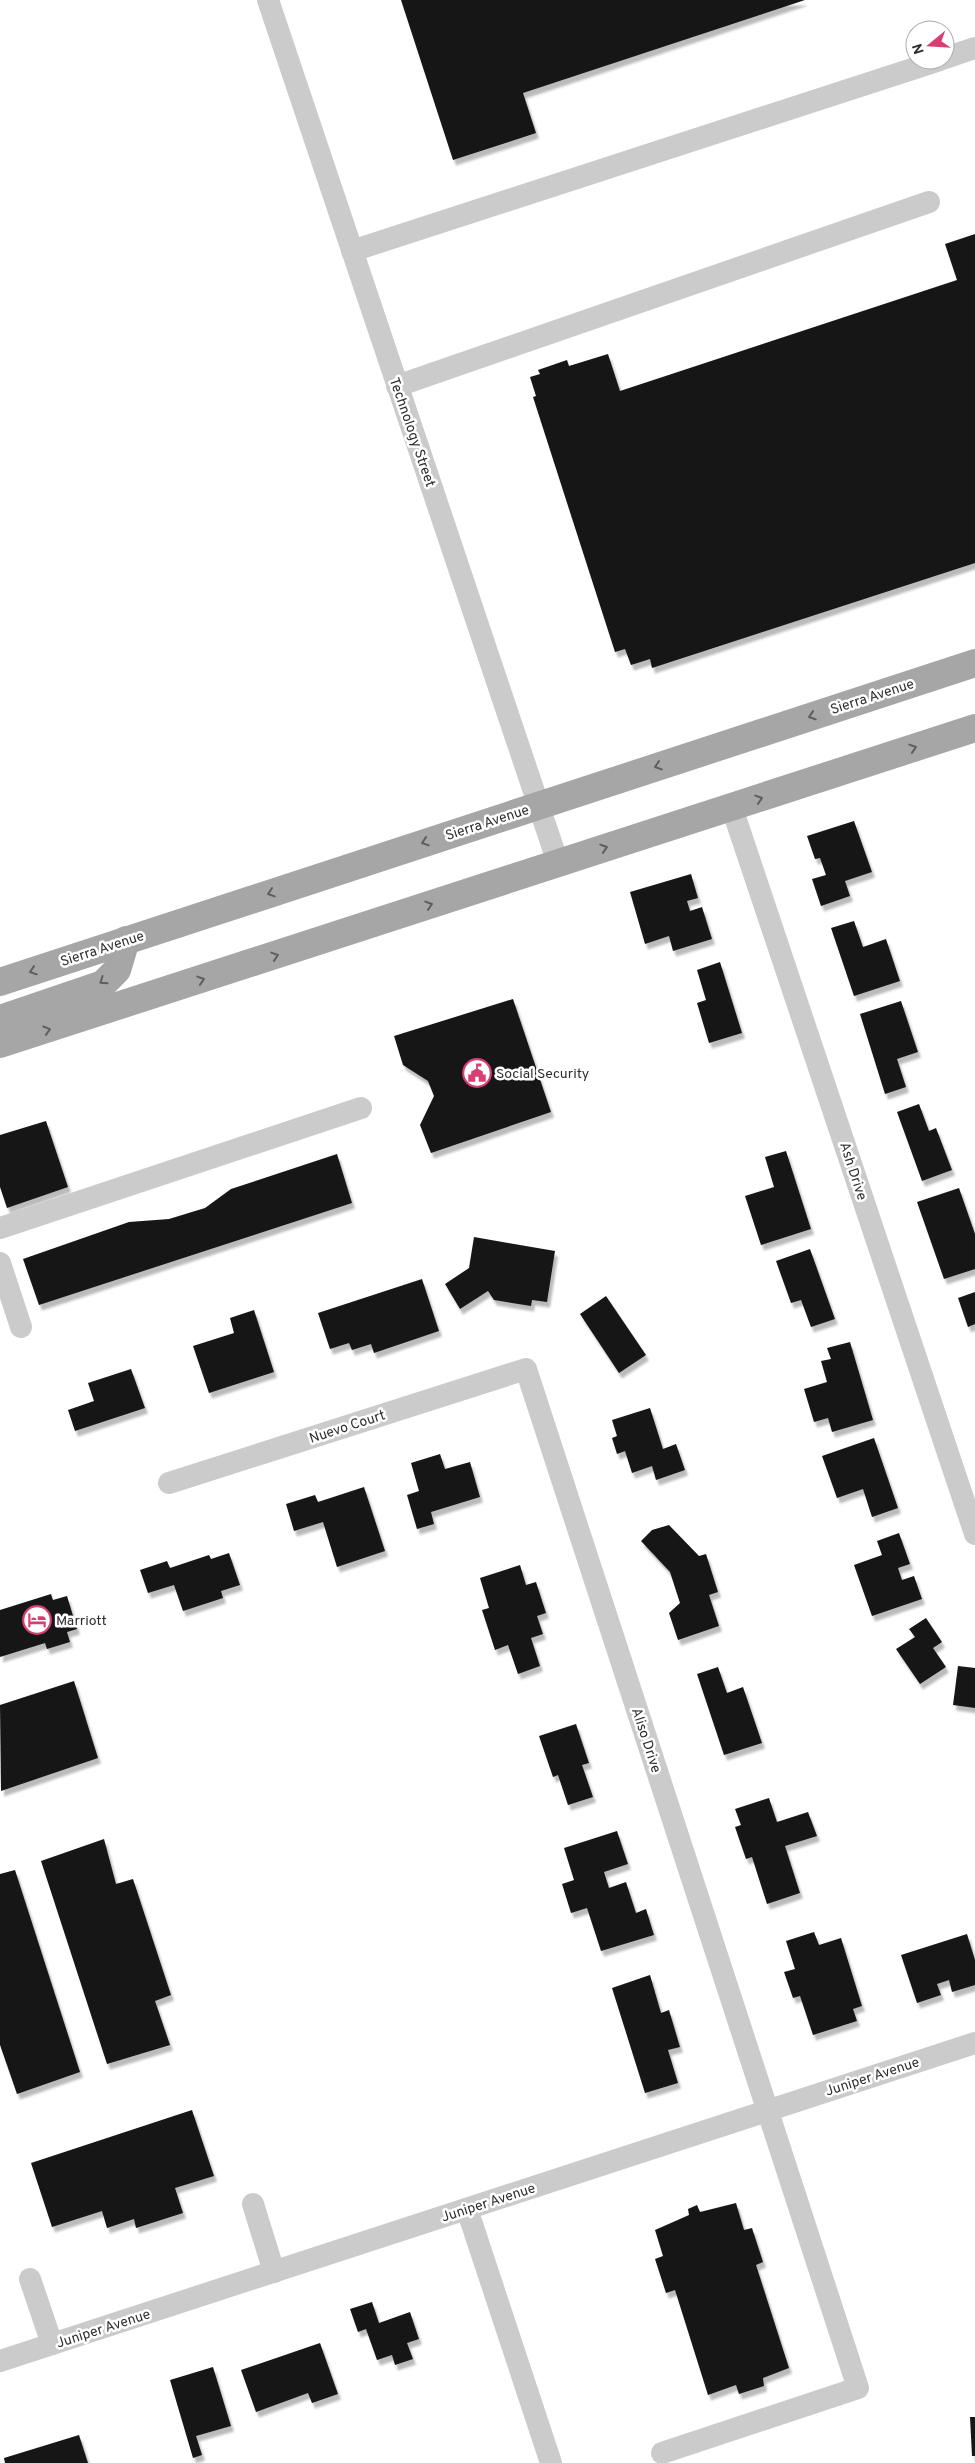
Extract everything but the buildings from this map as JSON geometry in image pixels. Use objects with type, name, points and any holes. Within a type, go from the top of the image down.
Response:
[{"type":"main road","name":"Sierra Avenue","points":[[0,982],[975,663]]},
{"type":"main road","points":[[0,1044],[975,728]]},
{"type":"main road","points":[[0,1019],[103,984],[117,970],[126,940]]},
{"type":"street","name":"Technology Street","points":[[268,0],[558,863]]},
{"type":"street","points":[[955,55],[975,48]]},
{"type":"street","points":[[352,251],[909,70]]},
{"type":"street","points":[[398,386],[928,202]]},
{"type":"street","name":"Ash Drive","points":[[732,808],[975,1534]]},
{"type":"street","points":[[0,1228],[361,1108]]},
{"type":"street","points":[[1,1268],[21,1327]]},
{"type":"street","name":"Nuevo Court","points":[[168,1483],[526,1369]]},
{"type":"street","name":"Aliso Drive","points":[[526,1369],[858,2388],[662,2453]]},
{"type":"street","name":"Juniper Avenue","points":[[0,2361],[975,2043]]},
{"type":"street","points":[[253,2204],[274,2272]]},
{"type":"street","points":[[467,2209],[551,2463]]},
{"type":"street","points":[[30,2279],[52,2344]]},
{"type":"place","name":"Social Security","points":[[477,1073]]},
{"type":"place","name":"Marriott","points":[[37,1620]]}]
